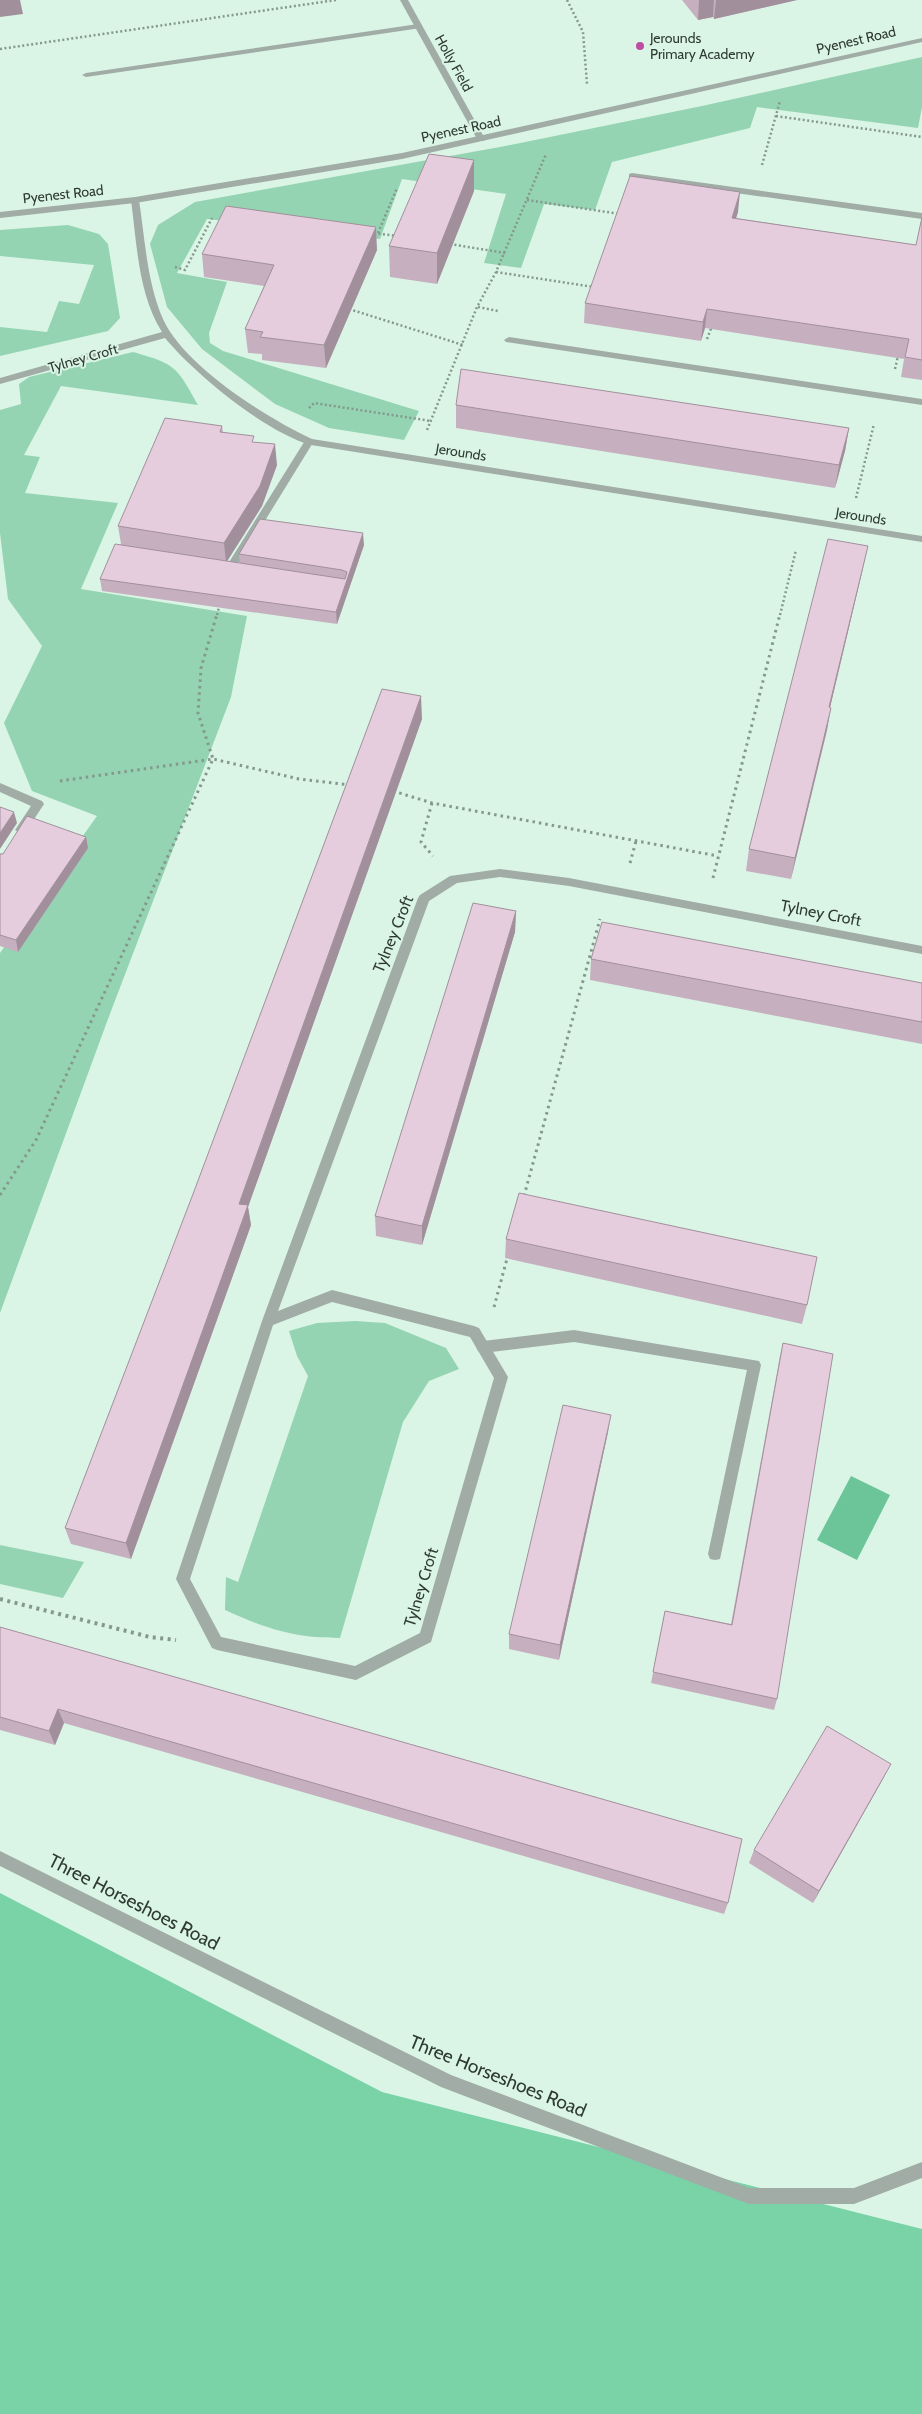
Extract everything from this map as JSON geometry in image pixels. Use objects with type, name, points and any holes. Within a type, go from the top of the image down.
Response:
[{"type":"street","name":"Holly Field","points":[[404,0],[481,139]]},
{"type":"street","points":[[86,75],[418,26]]},
{"type":"street","name":"Pyenest Road","points":[[0,215],[135,200],[402,156],[922,40]]},
{"type":"street","points":[[632,176],[922,216]]},
{"type":"street","name":"Jerounds","points":[[135,200],[154,302],[167,334],[183,353],[211,378],[267,418],[310,441],[922,539]]},
{"type":"street","name":"Tylney Croft","points":[[0,381],[167,334]]},
{"type":"street","points":[[510,340],[922,402]]},
{"type":"street","points":[[229,569],[310,441]]},
{"type":"street","points":[[4,788],[38,804],[16,836]]},
{"type":"street","name":"Tylney Croft","points":[[268,1321],[332,1296],[474,1332],[500,1377],[426,1637],[356,1673],[217,1643],[183,1579],[268,1321],[424,898],[454,879],[500,873],[608,890],[922,950]]},
{"type":"street","points":[[483,1347],[574,1336],[754,1365],[715,1554]]},
{"type":"street","name":"Three Horseshoes Road","points":[[0,1858],[447,2081],[749,2196],[854,2196],[920,2173]]},
{"type":"path","points":[[0,49],[336,0]]},
{"type":"path","points":[[567,0],[583,32],[589,115]]},
{"type":"path","points":[[754,193],[789,70]]},
{"type":"path","points":[[776,116],[922,137]]},
{"type":"path","points":[[416,459],[477,307],[505,252],[559,122]]},
{"type":"path","points":[[378,233],[402,173],[402,156]]},
{"type":"path","points":[[527,200],[628,215]]},
{"type":"path","points":[[185,270],[216,211]]},
{"type":"path","points":[[369,232],[397,236]]},
{"type":"path","points":[[446,244],[505,252]]},
{"type":"path","points":[[496,272],[602,289]]},
{"type":"path","points":[[342,307],[463,344]]},
{"type":"path","points":[[849,528],[899,351]]},
{"type":"path","points":[[286,428],[314,403],[430,421]]},
{"type":"path","points":[[706,908],[804,520]]},
{"type":"path","points":[[0,1194],[36,1140],[213,759],[198,713],[200,668],[229,569]]},
{"type":"path","points":[[4,788],[213,759],[299,779],[354,786]]},
{"type":"path","points":[[391,790],[432,803],[718,856]]},
{"type":"path","points":[[432,803],[421,842],[454,879]]},
{"type":"path","points":[[524,1196],[608,890]]},
{"type":"path","points":[[483,1347],[508,1253]]},
{"type":"path","points":[[0,1599],[150,1637],[217,1643]]},
{"type":"shaded area","points":[[922,57],[922,107],[918,128],[757,107],[750,128],[612,162],[595,210],[544,204],[521,268],[484,263],[506,194],[402,179],[380,239],[207,219],[177,273],[227,282],[209,333],[210,343],[223,351],[419,411],[404,440],[329,428],[275,404],[202,349],[167,307],[150,244],[158,225],[195,202],[500,147],[702,106]]},
{"type":"shaded area","points":[[68,225],[99,234],[108,244],[120,318],[108,331],[0,356],[0,327],[47,332],[59,301],[79,304],[94,265],[0,256],[0,230]]},
{"type":"shaded area","points":[[133,352],[158,360],[174,369],[185,382],[198,405],[61,386],[24,455],[40,457],[25,493],[118,503],[81,589],[247,616],[231,697],[108,1019],[0,1313],[0,953],[97,816],[32,791],[4,723],[42,646],[8,599],[0,533],[0,410],[21,404],[19,384],[29,377]]},
{"type":"shaded area","points":[[355,1321],[385,1323],[446,1348],[459,1369],[429,1381],[403,1422],[340,1638],[294,1634],[267,1627],[225,1610],[226,1577],[238,1582],[308,1376],[297,1356],[289,1331],[317,1323]]},
{"type":"shaded area","points":[[851,1476],[890,1495],[857,1560],[817,1540]]},
{"type":"shaded area","points":[[0,1545],[84,1562],[63,1598],[0,1584]]},
{"type":"shaded area","points":[[0,1893],[382,2092],[922,2229],[922,2414],[0,2414]]},
{"type":"building","points":[[429,154],[474,160],[437,253],[389,246]]},
{"type":"building","points":[[630,176],[740,192],[732,218],[916,245],[922,217],[922,360],[905,357],[909,339],[707,309],[703,322],[585,303]]},
{"type":"building","points":[[226,206],[376,227],[324,345],[260,337],[263,332],[245,329],[274,265],[202,254]]},
{"type":"building","points":[[461,369],[849,428],[839,465],[456,405]]},
{"type":"building","points":[[165,418],[222,426],[220,432],[254,436],[252,442],[275,444],[260,486],[224,543],[118,526]]},
{"type":"building","points":[[260,519],[363,533],[336,612],[100,579],[115,544],[345,579],[347,572],[342,570],[239,554]]},
{"type":"building","points":[[828,539],[868,546],[795,858],[749,849]]},
{"type":"building","points":[[382,689],[421,696],[239,1204],[248,1205],[126,1543],[65,1528],[193,1194]]},
{"type":"building","points":[[0,807],[14,812],[0,833]]},
{"type":"building","points":[[27,816],[86,837],[16,940],[0,935],[0,854],[3,854]]},
{"type":"building","points":[[473,903],[516,911],[422,1226],[375,1216]]},
{"type":"building","points":[[602,922],[922,983],[922,1022],[591,959]]},
{"type":"building","points":[[519,1193],[817,1257],[807,1305],[506,1239]]},
{"type":"building","points":[[783,1343],[833,1354],[777,1699],[653,1672],[665,1611],[732,1625]]},
{"type":"building","points":[[563,1405],[611,1415],[560,1645],[509,1634]]},
{"type":"building","points":[[0,1627],[742,1839],[728,1903],[58,1709],[49,1731],[0,1717]]},
{"type":"building","points":[[827,1726],[891,1764],[819,1891],[754,1850]]},
{"type":"place","name":"Jerounds Primary Academy","points":[[640,46]]}]
